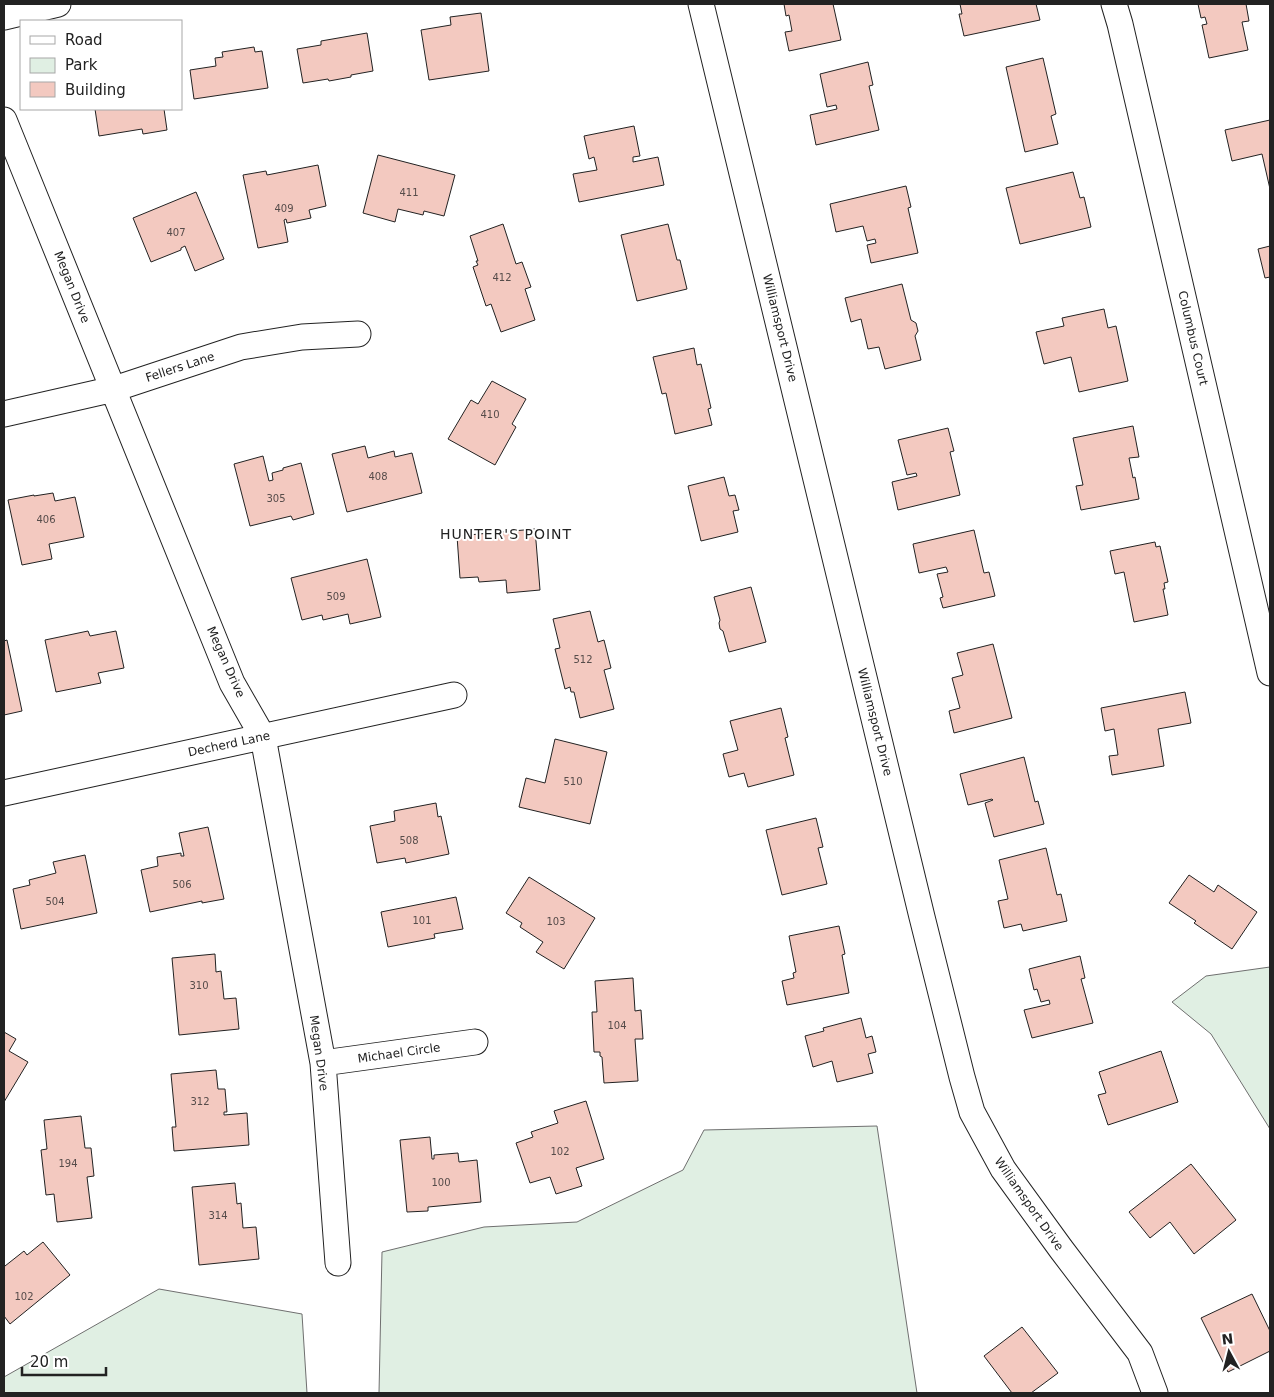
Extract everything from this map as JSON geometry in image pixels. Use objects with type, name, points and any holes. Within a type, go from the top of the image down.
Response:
[{"type":"street","points":[[4,17],[58,4]]},
{"type":"street","name":"Williamsport Drive","points":[[701,4],[922,917],[972,1112],[1003,1170],[1061,1250],[1140,1353],[1155,1393]]},
{"type":"street","name":"Columbus Court","points":[[1114,4],[1270,672]]},
{"type":"street","name":"Megan Drive","points":[[4,120],[232,683],[263,737],[323,1063],[338,1263]]},
{"type":"street","name":"Fellers Lane","points":[[4,414],[114,389],[241,347],[302,337],[358,334]]},
{"type":"street","name":"Decherd Lane","points":[[4,793],[454,695]]},
{"type":"street","name":"Michael Circle","points":[[323,1063],[475,1042]]},
{"type":"green space","points":[[1270,967],[1270,1129],[1211,1034],[1172,1002],[1206,976]]},
{"type":"green space","points":[[877,1126],[917,1393],[379,1393],[382,1252],[484,1227],[577,1222],[683,1170],[704,1130]]},
{"type":"green space","points":[[159,1289],[302,1314],[307,1393],[4,1393],[4,1377]]},
{"type":"building","points":[[784,4],[833,4],[841,40],[789,51],[785,32],[792,31],[789,15],[786,16]]},
{"type":"building","points":[[960,4],[1036,4],[1040,20],[964,36],[959,14],[962,14]]},
{"type":"building","points":[[1198,4],[1246,4],[1249,21],[1242,22],[1248,50],[1209,58],[1202,25],[1207,24],[1205,17],[1201,18]]},
{"type":"building","points":[[481,13],[489,71],[429,80],[421,30],[451,25],[450,17]]},
{"type":"building","points":[[367,33],[373,71],[329,81],[328,79],[303,83],[297,49],[321,45],[321,41]]},
{"type":"building","points":[[254,47],[255,52],[262,51],[268,88],[194,99],[190,70],[216,66],[215,58],[223,57],[222,52]]},
{"type":"building","points":[[1043,58],[1056,114],[1051,116],[1058,144],[1025,152],[1006,67]]},
{"type":"building","points":[[868,62],[873,85],[869,86],[879,130],[816,145],[810,115],[837,109],[836,105],[827,107],[820,74]]},
{"type":"building","points":[[95,110],[164,110],[167,130],[143,134],[142,129],[99,136]]},
{"type":"building","points":[[1270,120],[1270,189],[1262,154],[1232,161],[1225,130]]},
{"type":"building","points":[[634,126],[640,156],[633,157],[633,162],[658,157],[664,185],[579,202],[573,174],[597,170],[594,157],[589,159],[584,136]]},
{"type":"building","points":[[378,155],[455,175],[444,216],[424,211],[423,215],[398,209],[395,222],[363,213]]},
{"type":"building","points":[[318,165],[326,206],[309,210],[311,218],[287,223],[286,219],[284,220],[288,242],[258,248],[243,175],[266,171],[267,175]]},
{"type":"building","points":[[1073,172],[1080,198],[1084,197],[1091,227],[1020,244],[1006,188]]},
{"type":"building","points":[[906,186],[911,207],[908,208],[918,253],[871,263],[867,245],[876,243],[875,239],[867,241],[863,226],[836,232],[830,204]]},
{"type":"building","points":[[196,192],[224,259],[195,271],[185,246],[181,250],[151,262],[133,218]]},
{"type":"building","points":[[503,224],[516,264],[522,262],[531,287],[525,289],[535,320],[501,332],[491,304],[486,306],[473,267],[478,265],[476,261],[478,261],[470,236]]},
{"type":"building","points":[[668,224],[687,289],[637,301],[621,235]]},
{"type":"building","points":[[1270,246],[1270,277],[1265,278],[1258,249]]},
{"type":"building","points":[[902,284],[911,320],[916,323],[918,331],[915,336],[921,360],[885,369],[879,347],[868,349],[861,319],[851,322],[845,298]]},
{"type":"building","points":[[1104,309],[1108,328],[1116,326],[1128,381],[1079,392],[1071,357],[1044,364],[1036,332],[1064,326],[1062,318]]},
{"type":"building","points":[[694,348],[697,365],[701,364],[711,408],[708,409],[712,425],[675,434],[666,393],[662,394],[653,357]]},
{"type":"building","points":[[492,381],[526,399],[512,424],[516,427],[495,465],[448,439],[471,400],[478,404]]},
{"type":"building","points":[[1133,426],[1139,457],[1129,458],[1139,499],[1081,510],[1076,486],[1083,485],[1073,438]]},
{"type":"building","points":[[948,428],[954,451],[950,452],[960,495],[898,510],[892,482],[917,476],[916,473],[907,475],[898,440]]},
{"type":"building","points":[[365,446],[368,458],[394,451],[395,457],[412,453],[422,493],[347,512],[332,454]]},
{"type":"building","points":[[263,456],[269,481],[273,480],[272,473],[301,463],[314,514],[293,520],[291,516],[250,526],[234,464]]},
{"type":"building","points":[[724,477],[729,496],[735,495],[739,510],[733,511],[738,532],[701,541],[688,486]]},
{"type":"building","points":[[53,493],[55,501],[75,497],[84,537],[49,544],[52,559],[22,565],[8,500]]},
{"type":"building","points":[[535,529],[540,590],[507,593],[506,580],[479,582],[478,577],[460,578],[457,536]]},
{"type":"building","points":[[974,530],[984,573],[989,572],[995,596],[943,608],[940,598],[943,597],[937,574],[948,572],[946,567],[919,573],[913,544]]},
{"type":"building","points":[[1155,542],[1156,547],[1160,546],[1168,582],[1164,583],[1165,589],[1163,589],[1168,615],[1134,622],[1124,572],[1115,574],[1110,551]]},
{"type":"building","points":[[367,559],[381,617],[350,624],[348,614],[323,620],[322,615],[302,620],[291,578]]},
{"type":"building","points":[[751,587],[766,642],[729,652],[723,631],[720,629],[720,620],[714,597]]},
{"type":"building","points":[[590,611],[598,642],[604,640],[611,668],[604,670],[614,709],[580,718],[574,692],[571,692],[570,687],[565,689],[555,649],[560,648],[553,619]]},
{"type":"building","points":[[88,631],[90,636],[116,631],[124,668],[98,673],[101,683],[56,692],[45,640]]},
{"type":"building","points":[[7,640],[22,711],[4,715],[4,641]]},
{"type":"building","points":[[993,644],[1012,718],[954,733],[949,711],[960,708],[952,678],[963,675],[957,653]]},
{"type":"building","points":[[1185,692],[1191,723],[1158,729],[1164,766],[1112,775],[1109,756],[1118,755],[1114,729],[1105,731],[1101,708]]},
{"type":"building","points":[[781,708],[788,737],[785,738],[794,775],[748,787],[744,773],[729,777],[723,754],[738,750],[730,721]]},
{"type":"building","points":[[555,739],[607,752],[590,824],[519,807],[526,778],[545,783]]},
{"type":"building","points":[[1024,757],[1035,802],[1038,801],[1044,824],[994,837],[985,803],[993,800],[968,805],[960,774]]},
{"type":"building","points":[[436,803],[438,817],[441,816],[449,854],[406,863],[405,858],[377,863],[370,826],[395,821],[394,811]]},
{"type":"building","points":[[816,818],[823,847],[818,848],[827,884],[782,895],[766,830]]},
{"type":"building","points":[[208,827],[224,899],[202,903],[202,901],[150,912],[141,870],[158,866],[157,857],[181,853],[181,856],[184,856],[179,833]]},
{"type":"building","points":[[1046,848],[1057,895],[1061,894],[1067,921],[1023,931],[1021,924],[1004,928],[998,901],[1008,899],[999,860]]},
{"type":"building","points":[[85,855],[97,913],[21,929],[13,889],[30,885],[29,880],[56,873],[53,862]]},
{"type":"building","points":[[1189,875],[1214,892],[1218,885],[1257,912],[1232,949],[1169,903]]},
{"type":"building","points":[[529,877],[595,918],[564,969],[536,952],[543,942],[520,927],[522,923],[506,913]]},
{"type":"building","points":[[456,897],[463,929],[434,934],[435,938],[388,947],[381,912]]},
{"type":"building","points":[[839,926],[845,954],[842,955],[849,993],[787,1005],[782,981],[794,978],[793,973],[796,972],[789,936]]},
{"type":"building","points":[[215,954],[216,972],[221,971],[224,999],[236,998],[239,1029],[179,1035],[172,958]]},
{"type":"building","points":[[1080,956],[1085,978],[1081,979],[1093,1023],[1032,1038],[1024,1010],[1050,1004],[1049,1000],[1041,1002],[1037,989],[1034,990],[1029,969]]},
{"type":"building","points":[[633,978],[635,1011],[641,1010],[643,1039],[635,1039],[638,1081],[604,1083],[602,1057],[600,1052],[594,1052],[592,1012],[597,1012],[595,981]]},
{"type":"building","points":[[861,1018],[866,1038],[872,1036],[876,1052],[868,1054],[873,1073],[837,1082],[832,1061],[813,1067],[805,1036],[824,1031],[823,1028]]},
{"type":"building","points":[[4,1032],[16,1039],[9,1051],[28,1062],[4,1102]]},
{"type":"building","points":[[1161,1051],[1178,1102],[1108,1125],[1098,1095],[1106,1093],[1099,1072]]},
{"type":"building","points":[[216,1070],[218,1089],[225,1089],[227,1112],[224,1112],[224,1115],[247,1113],[249,1145],[174,1151],[172,1127],[176,1127],[171,1074]]},
{"type":"building","points":[[586,1101],[604,1159],[576,1168],[582,1186],[556,1194],[550,1177],[530,1183],[516,1143],[533,1137],[531,1132],[558,1123],[554,1111]]},
{"type":"building","points":[[81,1116],[85,1148],[91,1148],[94,1176],[87,1177],[92,1218],[57,1222],[54,1194],[46,1195],[41,1150],[47,1149],[44,1120]]},
{"type":"building","points":[[430,1137],[432,1159],[434,1159],[434,1155],[458,1153],[459,1162],[477,1160],[481,1202],[428,1207],[428,1211],[407,1212],[400,1140]]},
{"type":"building","points":[[1191,1164],[1236,1220],[1194,1254],[1170,1222],[1150,1238],[1129,1212]]},
{"type":"building","points":[[235,1183],[237,1204],[241,1203],[243,1228],[256,1227],[259,1259],[199,1265],[192,1187]]},
{"type":"building","points":[[43,1242],[70,1275],[10,1324],[4,1316],[4,1264],[5,1266],[24,1251],[27,1255]]},
{"type":"building","points":[[1252,1294],[1270,1331],[1270,1351],[1228,1372],[1201,1318]]},
{"type":"building","points":[[1022,1327],[1058,1373],[1031,1393],[1012,1393],[984,1356]]},
{"type":"district","name":"HUNTER'S POINT","points":[[506,534]]}]
